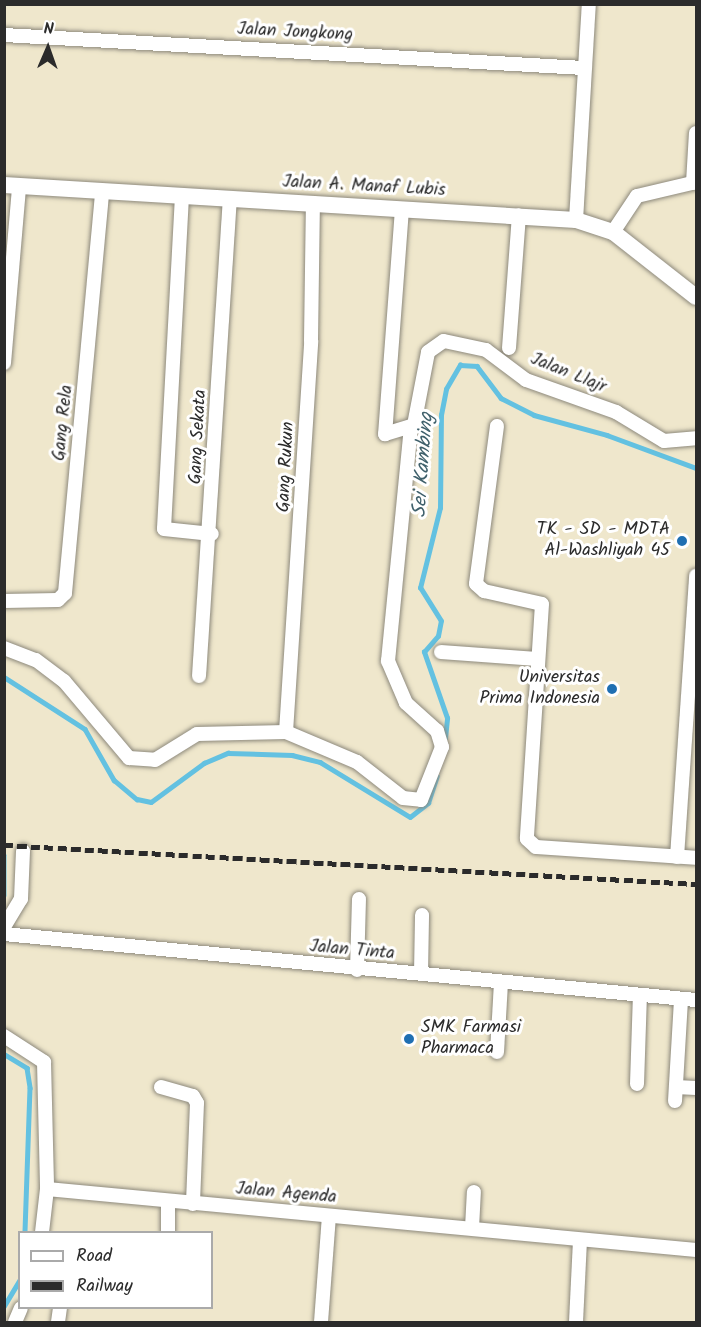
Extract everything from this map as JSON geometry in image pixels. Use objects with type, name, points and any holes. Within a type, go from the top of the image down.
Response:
[{"type":"street","points":[[576,220],[583,68],[590,4]]},
{"type":"street","name":"Jalan Jongkong","points":[[4,35],[583,68]]},
{"type":"street","points":[[613,232],[637,196],[695,182],[696,133]]},
{"type":"street","points":[[4,363],[12,186]]},
{"type":"street","name":"Jalan A. Manaf Lubis","points":[[12,186],[576,220],[613,232],[696,297]]},
{"type":"street","name":"Gang Rela","points":[[4,601],[61,600],[65,593],[102,192]]},
{"type":"street","points":[[182,196],[164,529],[212,534]]},
{"type":"street","name":"Gang Sekata","points":[[199,676],[212,534],[230,199]]},
{"type":"street","name":"Gang Rukun","points":[[286,732],[311,341],[314,203]]},
{"type":"street","points":[[402,209],[385,434],[411,428]]},
{"type":"street","points":[[509,348],[519,215]]},
{"type":"street","name":"Jalan Llajr","points":[[286,732],[357,762],[412,801],[421,800],[441,757],[436,731],[406,703],[388,661],[411,428],[428,352],[444,341],[486,350],[526,380],[616,412],[664,441],[696,438]]},
{"type":"street","points":[[497,426],[476,584],[484,591],[540,601],[525,831],[531,845],[696,858]]},
{"type":"street","points":[[677,857],[696,576]]},
{"type":"street","points":[[4,648],[36,660],[64,681],[129,758],[139,761],[156,760],[197,734],[286,732]]},
{"type":"street","points":[[441,652],[537,659]]},
{"type":"street","points":[[4,927],[21,899],[23,851]]},
{"type":"street","points":[[357,970],[359,899]]},
{"type":"street","points":[[421,974],[423,915]]},
{"type":"street","name":"Jalan Tinta","points":[[4,934],[357,970],[696,1000]]},
{"type":"street","points":[[497,1052],[501,983]]},
{"type":"street","points":[[637,1084],[640,995]]},
{"type":"street","points":[[681,999],[675,1094],[696,1088]]},
{"type":"street","points":[[4,1036],[44,1062],[47,1190],[42,1231]]},
{"type":"street","points":[[161,1087],[193,1096],[198,1103],[193,1204]]},
{"type":"street","name":"Jalan Agenda","points":[[47,1190],[696,1250]]},
{"type":"street","points":[[472,1228],[474,1192]]},
{"type":"street","points":[[168,1201],[168,1231]]},
{"type":"street","points":[[321,1323],[329,1216]]},
{"type":"street","points":[[576,1323],[580,1240]]},
{"type":"street","points":[[15,1323],[21,1309]]},
{"type":"waterway","name":"Sei Kambing","points":[[445,738],[447,718],[424,652],[438,636],[441,621],[420,588],[440,508],[441,415],[446,389],[460,365],[477,366],[501,398],[534,415],[607,435],[696,468]]},
{"type":"waterway","name":"Sei Kambing","points":[[4,677],[85,729],[114,780],[137,799],[151,802],[204,763],[228,753],[292,755],[320,762],[410,817],[428,803],[437,776]]},
{"type":"waterway","name":"Sei Kambing","points":[[4,855],[4,895]]},
{"type":"waterway","name":"Sei Kambing","points":[[4,1054],[27,1068],[30,1088],[25,1231]]},
{"type":"waterway","name":"Sei Kambing","points":[[4,1306],[18,1282]]},
{"type":"railway","points":[[4,845],[696,884]]},
{"type":"place","name":"TK - SD - MDTA Al-Washliyah 45","points":[[682,541]]},
{"type":"place","name":"Universitas Prima Indonesia","points":[[612,689]]},
{"type":"place","name":"SMK Farmasi Pharmaca","points":[[409,1039]]}]
